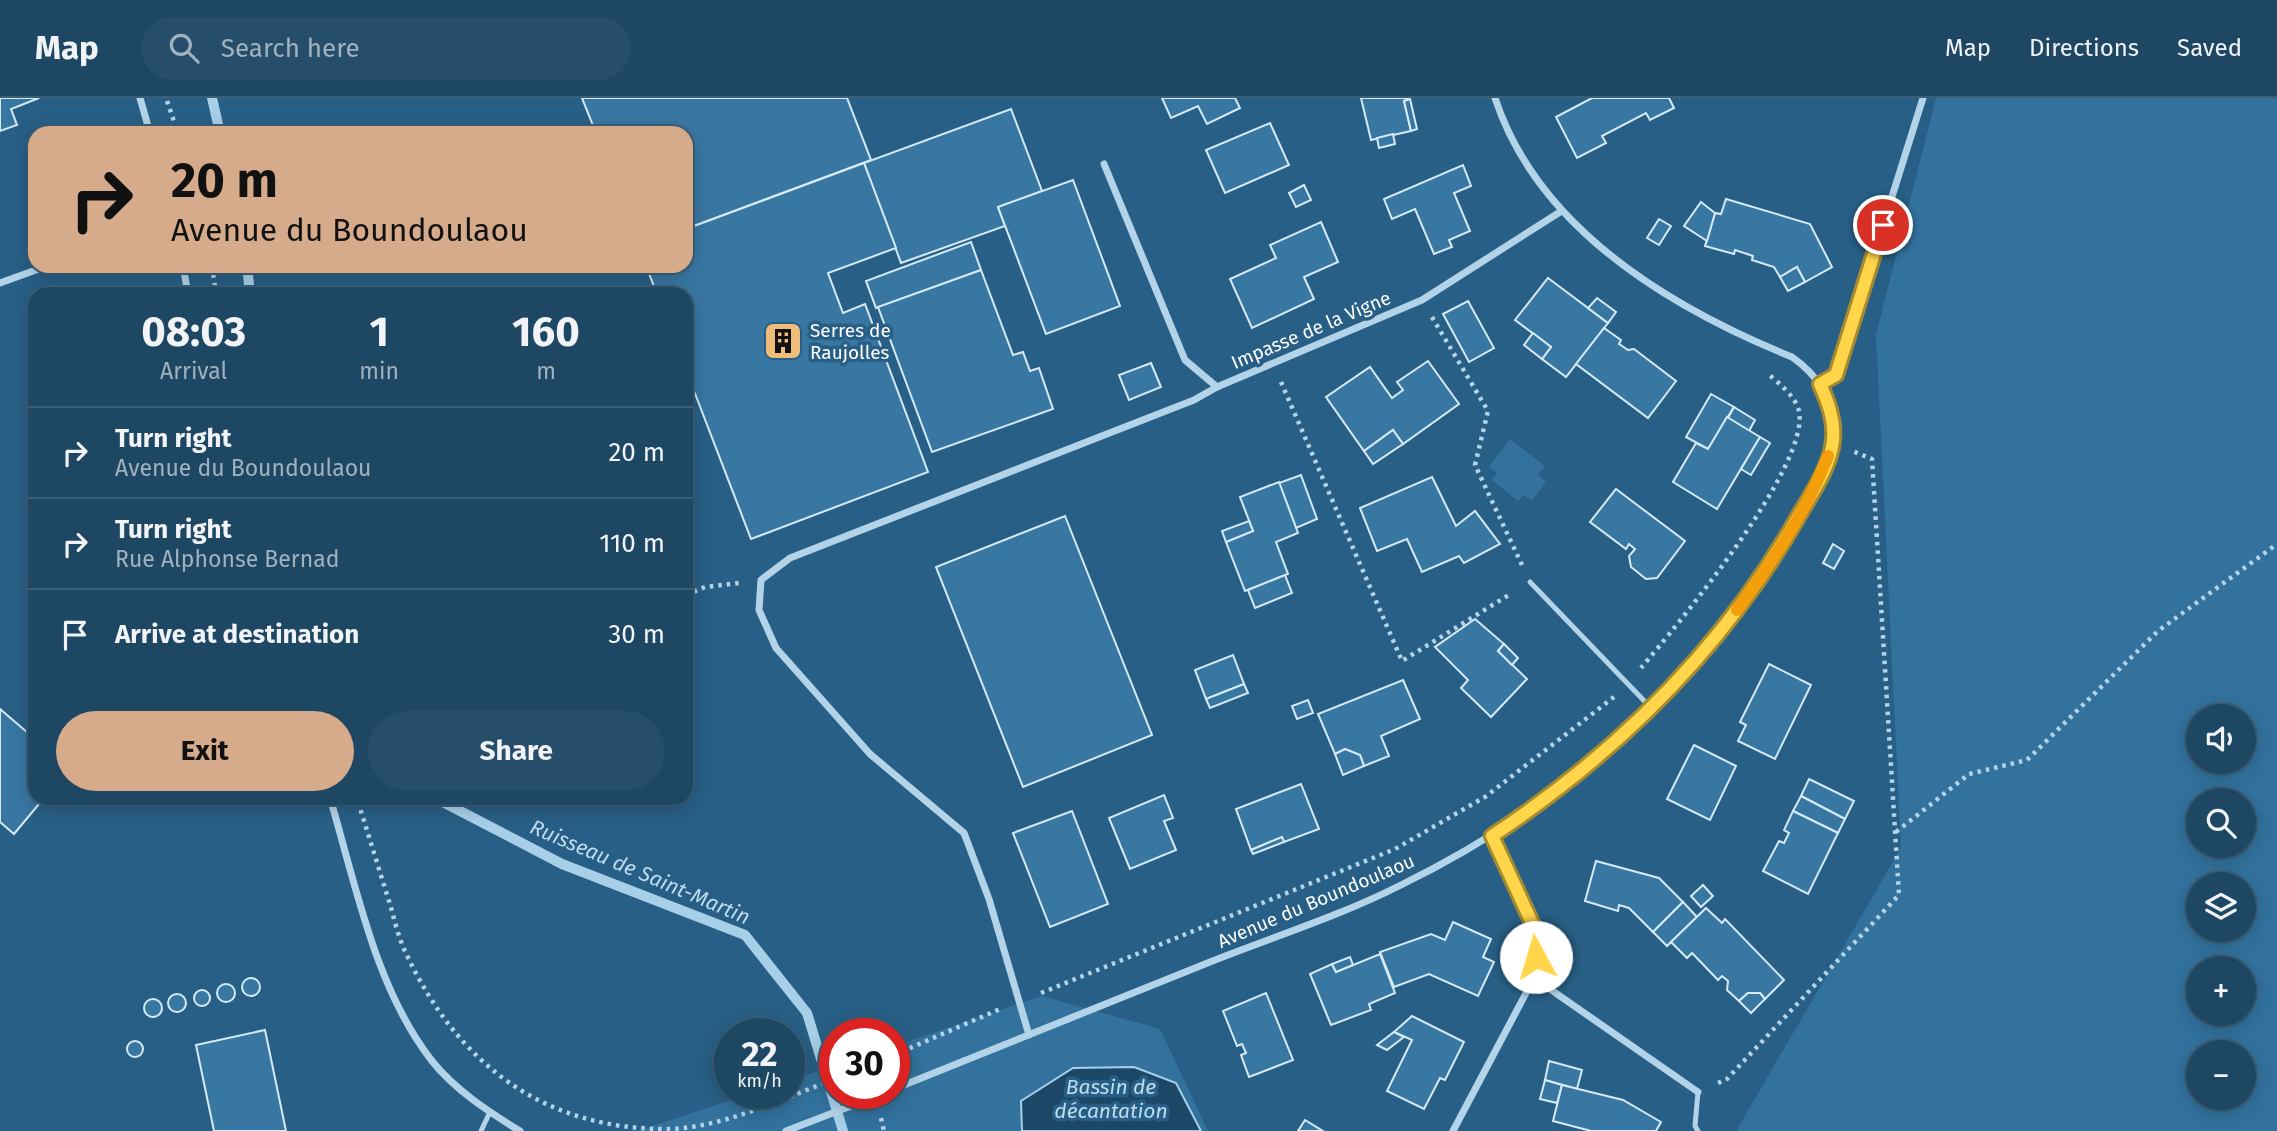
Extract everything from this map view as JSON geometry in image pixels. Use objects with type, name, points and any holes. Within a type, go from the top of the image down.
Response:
[{"type":"street","points":[[140,98],[148,126]]},
{"type":"street","points":[[1495,98],[1504,126],[1560,212],[1655,288],[1693,312],[1792,357],[1807,367],[1820,384],[1836,375],[1923,98]]},
{"type":"street","name":"Impasse de la Vigne","points":[[1104,164],[1185,360],[1217,387],[1422,300],[1560,212]]},
{"type":"street","points":[[0,283],[28,273]]},
{"type":"street","name":"Avenue du Boundoulaou","points":[[910,1083],[1399,887],[1492,836],[1553,796],[1652,709],[1695,663],[1764,572],[1818,483],[1833,442],[1830,408],[1820,384]]},
{"type":"street","points":[[1029,1035],[989,899],[964,834],[870,754],[776,648],[759,610],[761,580],[790,558],[1194,400],[1217,387]]},
{"type":"street","points":[[332,805],[373,940],[391,989],[432,1061],[457,1087],[520,1131]]},
{"type":"street","points":[[1453,1131],[1534,978],[1538,936],[1492,836]]},
{"type":"street","points":[[1534,978],[1698,1092]]},
{"type":"street","points":[[788,1130],[843,1109]]},
{"type":"lane","points":[[1530,582],[1652,709]]},
{"type":"lane","points":[[1698,1092],[1695,1126],[1698,1131]]},
{"type":"lane","points":[[481,1131],[490,1112]]},
{"type":"path","points":[[167,98],[176,126]]},
{"type":"path","points":[[1273,365],[1402,661],[1530,582],[1475,465],[1488,411],[1422,300]]},
{"type":"path","points":[[910,1048],[1395,849],[1485,797],[1591,718],[1629,683],[1696,602],[1759,515],[1798,437],[1799,409],[1780,383],[1760,368],[1764,346]]},
{"type":"path","points":[[1698,1092],[1727,1079],[1899,895],[1872,459],[1833,442]]},
{"type":"path","points":[[1895,833],[1969,774],[2027,760],[2158,631],[2277,544]]},
{"type":"path","points":[[693,592],[705,587],[761,580]]},
{"type":"path","points":[[359,805],[404,949],[450,1029],[500,1079],[539,1105],[587,1122],[673,1129],[727,1118],[819,1085]]},
{"type":"shaded area","points":[[1936,98],[2277,98],[2277,1131],[1736,1131],[1901,848],[1876,335]]},
{"type":"shaded area","points":[[1510,439],[1545,466],[1538,475],[1546,482],[1532,501],[1524,495],[1518,501],[1492,480],[1497,473],[1489,467]]},
{"type":"shaded area","points":[[1042,996],[1160,1029],[1208,1131],[637,1131],[714,1106],[714,1109],[805,1109],[805,1075],[819,1071],[819,1109],[910,1109],[910,1041]]},
{"type":"water","name":"Bassin de décantation","points":[[1134,1067],[1176,1083],[1201,1131],[1022,1131],[1021,1101],[1073,1068]]},
{"type":"building","points":[[0,98],[39,98],[11,109],[17,125],[0,131]]},
{"type":"building","points":[[582,98],[847,98],[871,160],[693,226],[693,126],[593,126]]},
{"type":"building","points":[[1162,98],[1235,98],[1240,108],[1207,124],[1198,106],[1171,118]]},
{"type":"building","points":[[1361,98],[1410,98],[1404,101],[1411,131],[1371,140]]},
{"type":"building","points":[[1592,98],[1669,98],[1674,108],[1650,120],[1646,113],[1602,136],[1606,143],[1577,158],[1556,117]]},
{"type":"building","points":[[1410,99],[1417,129],[1411,131],[1404,101]]},
{"type":"building","points":[[1011,109],[1042,191],[998,207],[1005,226],[901,263],[864,163]]},
{"type":"building","points":[[1270,123],[1289,165],[1225,193],[1206,150]]},
{"type":"building","points":[[1393,134],[1395,144],[1379,148],[1377,138]]},
{"type":"building","name":"Serres de Raujolles","points":[[864,163],[896,248],[828,273],[843,313],[865,304],[928,472],[751,539],[693,388],[693,287],[654,287],[649,273],[693,273],[693,226]]},
{"type":"building","points":[[1463,165],[1471,186],[1454,193],[1470,231],[1449,240],[1452,247],[1434,254],[1415,209],[1392,219],[1384,199]]},
{"type":"building","points":[[1073,180],[1120,306],[1046,334],[998,207]]},
{"type":"building","points":[[1304,185],[1311,200],[1296,207],[1289,193]]},
{"type":"building","points":[[1726,199],[1810,224],[1832,267],[1805,282],[1797,267],[1780,277],[1774,267],[1752,260],[1753,256],[1735,250],[1734,254],[1705,246],[1715,213],[1721,214]]},
{"type":"building","points":[[1701,202],[1715,213],[1707,241],[1684,226]]},
{"type":"building","points":[[1659,219],[1671,226],[1659,245],[1647,238]]},
{"type":"building","points":[[1321,222],[1338,262],[1304,277],[1314,299],[1252,328],[1230,279],[1276,258],[1270,245]]},
{"type":"building","points":[[971,242],[981,270],[876,308],[866,281]]},
{"type":"building","points":[[1797,267],[1805,282],[1788,291],[1780,277]]},
{"type":"building","points":[[981,270],[1013,355],[1023,352],[1030,371],[1039,368],[1053,409],[932,452],[878,307]]},
{"type":"building","points":[[1548,278],[1608,323],[1566,377],[1542,359],[1551,347],[1515,320]]},
{"type":"building","points":[[1597,298],[1616,312],[1608,323],[1588,308]]},
{"type":"building","points":[[1468,301],[1494,348],[1469,362],[1443,314]]},
{"type":"building","points":[[1604,328],[1621,340],[1619,344],[1628,350],[1634,349],[1676,381],[1648,418],[1576,364]]},
{"type":"building","points":[[1533,333],[1551,347],[1542,359],[1524,345]]},
{"type":"building","points":[[1428,361],[1459,404],[1403,444],[1393,430],[1364,451],[1326,397],[1370,367],[1392,398],[1403,390],[1397,382]]},
{"type":"building","points":[[1151,363],[1161,387],[1129,400],[1119,375]]},
{"type":"building","points":[[1711,394],[1734,407],[1708,449],[1686,437]]},
{"type":"building","points":[[1734,407],[1755,420],[1749,431],[1728,418]]},
{"type":"building","points":[[1727,417],[1760,437],[1717,509],[1673,482],[1696,443],[1708,449]]},
{"type":"building","points":[[1393,430],[1403,444],[1373,464],[1364,451]]},
{"type":"building","points":[[1760,437],[1770,443],[1751,475],[1741,469]]},
{"type":"building","points":[[1301,475],[1317,519],[1296,528],[1279,483]]},
{"type":"building","points":[[1432,477],[1456,526],[1475,511],[1500,544],[1464,563],[1459,556],[1422,572],[1407,539],[1377,551],[1360,508]]},
{"type":"building","points":[[1279,482],[1298,533],[1276,542],[1288,574],[1245,591],[1226,542],[1253,531],[1240,497]]},
{"type":"building","points":[[1616,489],[1685,541],[1657,578],[1646,579],[1631,567],[1629,556],[1635,549],[1629,544],[1626,549],[1590,522]]},
{"type":"building","points":[[1065,516],[1152,735],[1023,787],[936,567]]},
{"type":"building","points":[[1249,521],[1253,531],[1226,542],[1222,531]]},
{"type":"building","points":[[1833,544],[1844,551],[1834,569],[1823,563]]},
{"type":"building","points":[[1285,575],[1292,593],[1255,608],[1248,590]]},
{"type":"building","points":[[1475,619],[1504,644],[1498,651],[1527,679],[1491,717],[1461,688],[1468,680],[1435,647]]},
{"type":"building","points":[[1504,644],[1518,658],[1512,665],[1498,651]]},
{"type":"building","points":[[1233,655],[1244,684],[1206,699],[1195,670]]},
{"type":"building","points":[[1769,664],[1811,685],[1775,759],[1738,741],[1746,725],[1740,722]]},
{"type":"building","points":[[1403,680],[1420,719],[1381,736],[1389,756],[1364,766],[1360,755],[1345,749],[1335,754],[1318,714]]},
{"type":"building","points":[[1244,684],[1248,693],[1210,708],[1206,699]]},
{"type":"building","points":[[1308,700],[1313,713],[1297,719],[1292,706]]},
{"type":"building","points":[[0,709],[28,733],[28,805],[38,805],[14,834],[0,822]]},
{"type":"building","points":[[1694,745],[1736,766],[1710,820],[1667,799]]},
{"type":"building","points":[[1345,749],[1360,755],[1364,766],[1343,775],[1335,754]]},
{"type":"building","points":[[1809,779],[1854,801],[1845,819],[1801,796]]},
{"type":"building","points":[[1301,784],[1319,829],[1284,842],[1282,837],[1251,850],[1236,809]]},
{"type":"building","points":[[1164,795],[1173,818],[1164,821],[1176,850],[1130,869],[1109,818]]},
{"type":"building","points":[[1801,796],[1845,819],[1838,833],[1793,811]]},
{"type":"building","points":[[1072,811],[1108,904],[1050,927],[1013,833]]},
{"type":"building","points":[[1793,811],[1838,833],[1808,894],[1763,871],[1779,841],[1784,843],[1789,833],[1784,830]]},
{"type":"building","points":[[1282,837],[1284,842],[1253,854],[1251,850]]},
{"type":"building","points":[[1596,861],[1659,878],[1683,902],[1653,932],[1629,908],[1619,905],[1618,911],[1585,901]]},
{"type":"building","points":[[1703,885],[1713,896],[1701,907],[1691,896]]},
{"type":"building","points":[[1683,902],[1697,917],[1667,946],[1653,932]]},
{"type":"building","points":[[1706,908],[1722,923],[1725,919],[1784,980],[1765,999],[1760,993],[1748,993],[1739,1001],[1727,990],[1728,981],[1722,976],[1718,980],[1692,953],[1687,958],[1671,942]]},
{"type":"building","points":[[1453,922],[1491,939],[1483,957],[1494,962],[1478,996],[1429,974],[1394,987],[1380,952],[1431,934],[1445,940]]},
{"type":"building","points":[[1380,954],[1395,993],[1369,1004],[1371,1010],[1331,1025],[1310,974],[1332,964],[1336,972]]},
{"type":"building","points":[[1350,957],[1353,965],[1336,972],[1332,964]]},
{"type":"building","points":[[251,978],[257,981],[260,987],[257,993],[251,996],[245,993],[242,987],[245,981]]},
{"type":"building","points":[[226,984],[232,987],[235,993],[232,999],[226,1002],[220,999],[217,993],[220,987]]},
{"type":"building","points":[[199,990],[205,990],[210,998],[208,1004],[199,1006],[194,1001],[194,995]]},
{"type":"building","points":[[1266,993],[1293,1060],[1249,1077],[1241,1055],[1246,1053],[1242,1044],[1237,1046],[1223,1011]]},
{"type":"building","points":[[1748,993],[1760,993],[1765,999],[1751,1013],[1739,1001]]},
{"type":"building","points":[[177,994],[183,997],[186,1003],[183,1009],[177,1012],[171,1009],[168,1003],[171,997]]},
{"type":"building","points":[[153,999],[159,1002],[162,1008],[159,1014],[153,1017],[147,1014],[144,1008],[147,1002]]},
{"type":"building","points":[[1412,1016],[1464,1042],[1445,1080],[1440,1078],[1424,1109],[1387,1091],[1412,1040],[1394,1032]]},
{"type":"building","points":[[265,1030],[286,1131],[214,1131],[196,1045]]},
{"type":"building","points":[[1394,1032],[1404,1037],[1387,1050],[1377,1045]]},
{"type":"building","points":[[132,1041],[138,1041],[143,1049],[141,1055],[132,1057],[127,1052],[127,1046]]},
{"type":"building","points":[[1549,1061],[1582,1070],[1577,1089],[1545,1080]]},
{"type":"building","points":[[1545,1080],[1562,1085],[1557,1103],[1540,1099]]},
{"type":"building","points":[[1562,1085],[1623,1100],[1661,1122],[1656,1131],[1591,1131],[1553,1121]]},
{"type":"building","points":[[1305,1120],[1323,1131],[1298,1131]]},
{"type":"waterway","name":"Ruisseau de Saint-Martin","points":[[212,98],[218,126]]},
{"type":"waterway","name":"Ruisseau de Saint-Martin","points":[[248,273],[249,287]]},
{"type":"waterway","name":"Ruisseau de Saint-Martin","points":[[448,805],[562,864],[745,935],[807,1013],[843,1131]]},
{"type":"slow traffic","points":[[1737,610],[1789,533],[1818,483],[1828,456]]},
{"type":"place","name":"Serres de Raujolles","points":[[783,341]]},
{"type":"route","points":[[1536,957],[1538,936],[1492,836],[1553,796],[1652,709],[1695,663],[1736,612],[1789,533],[1818,483],[1833,442],[1830,408],[1820,384],[1836,375],[1883,225]]}]
